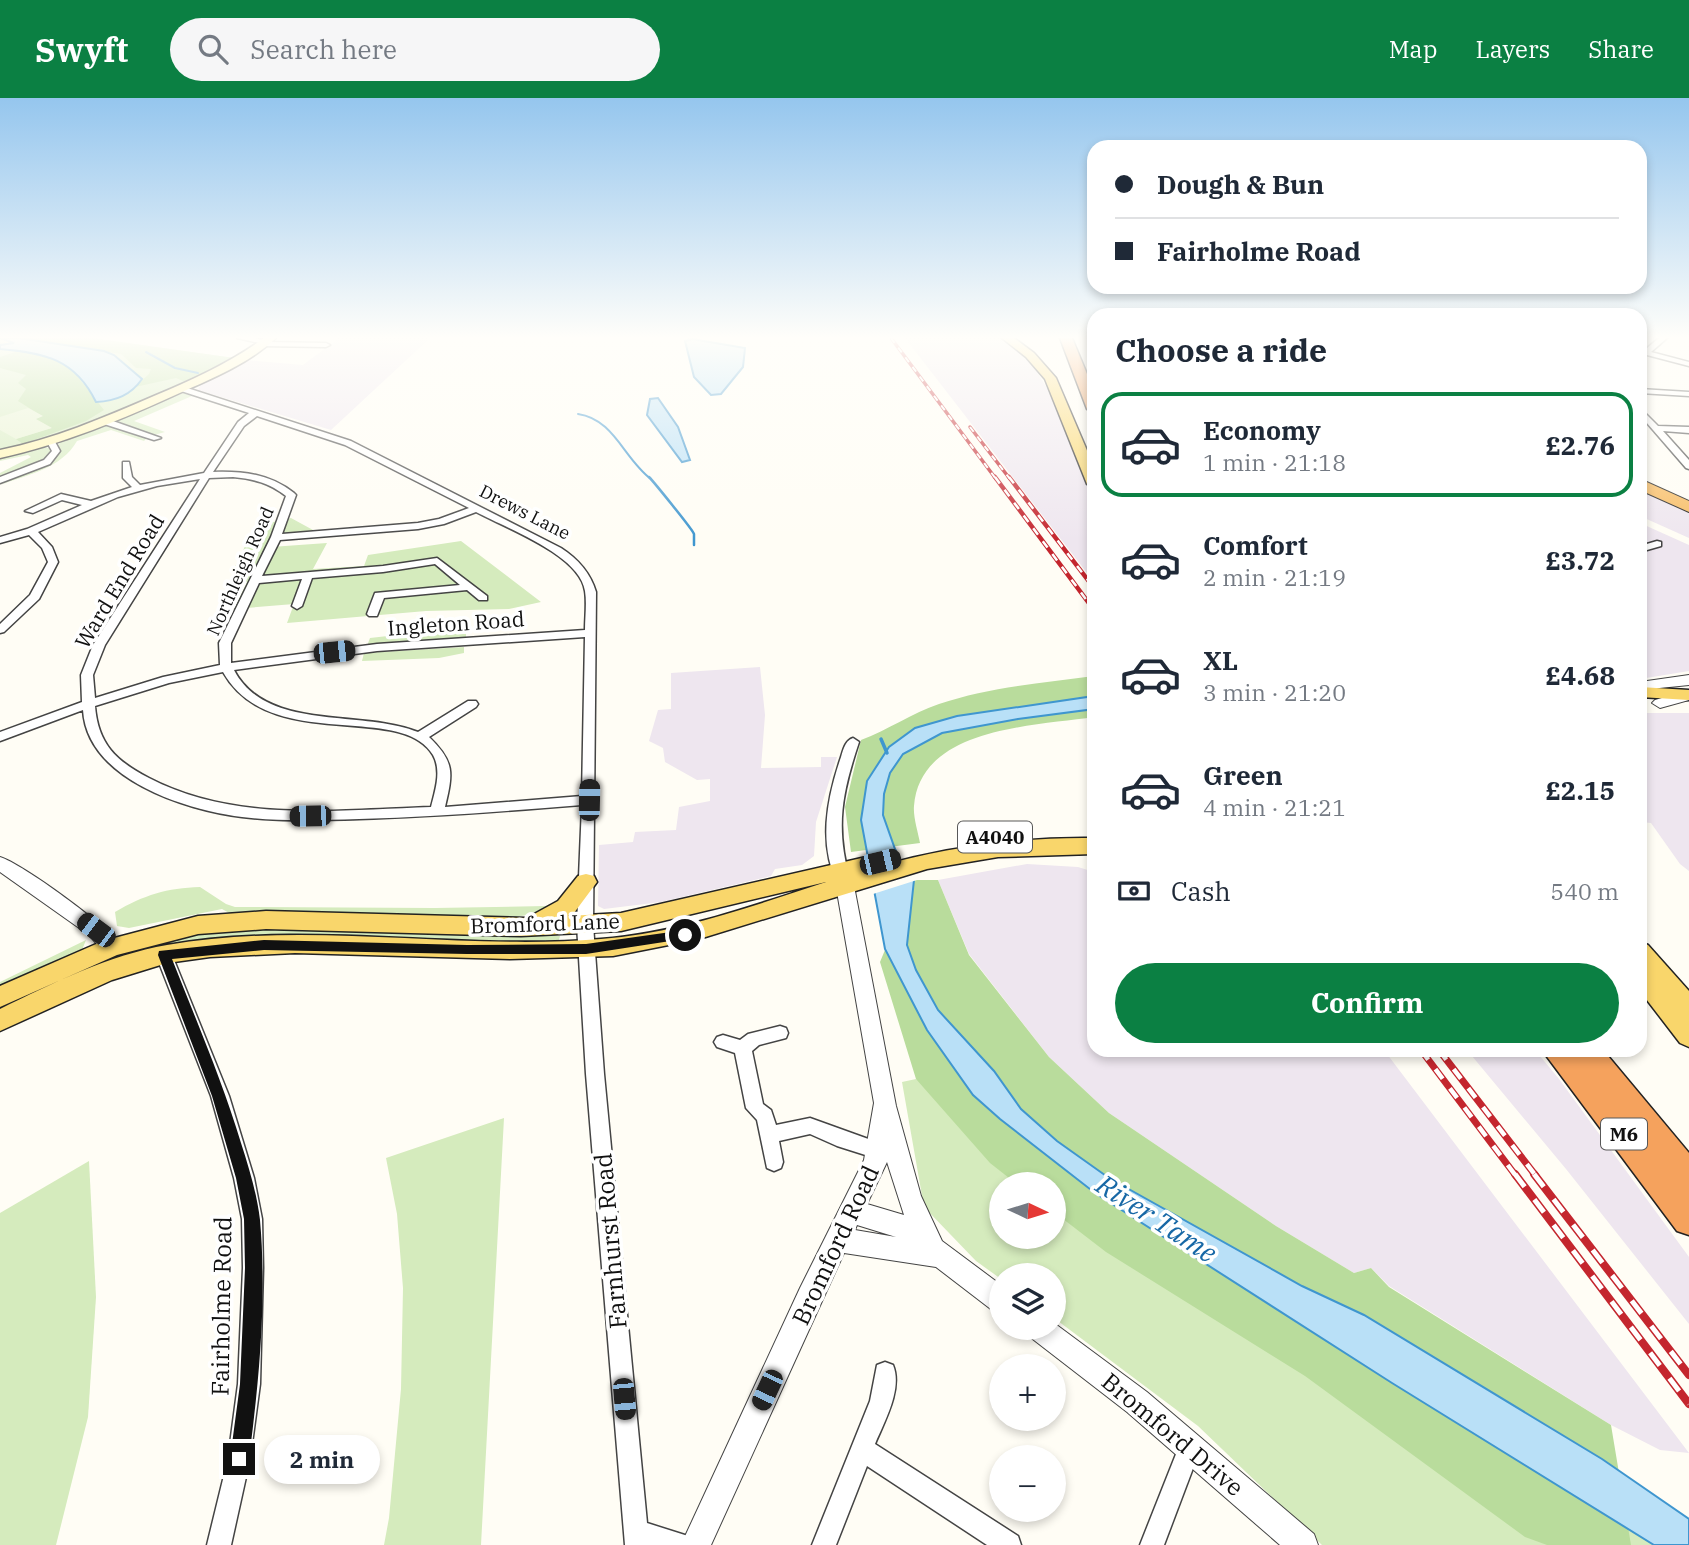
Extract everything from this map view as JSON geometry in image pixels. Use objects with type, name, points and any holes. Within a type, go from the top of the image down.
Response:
[{"type":"highway","points":[[1647,478],[1689,498]]},
{"type":"highway","points":[[1647,487],[1689,507]]},
{"type":"highway","name":"M6","points":[[1562,1057],[1689,1219]]},
{"type":"highway","name":"M6","points":[[1591,1057],[1689,1178]]},
{"type":"main road","points":[[0,454],[51,442],[143,406]]},
{"type":"main road","points":[[1061,406],[1087,467]]},
{"type":"main road","points":[[1072,406],[1087,440]]},
{"type":"main road","points":[[1647,692],[1689,695]]},
{"type":"main road","points":[[1647,702],[1689,703]]},
{"type":"main road","name":"Bromford Lane","points":[[0,997],[111,947],[156,934],[231,921],[521,927],[585,937],[656,916],[853,876],[902,862],[968,854],[1087,832]]},
{"type":"main road","name":"Bromford Lane","points":[[1048,839],[1087,845]]},
{"type":"main road","name":"Bromford Lane","points":[[0,1021],[89,981],[164,955],[264,945],[467,950],[585,937],[693,933],[801,900],[853,876]]},
{"type":"main road","points":[[521,927],[566,908],[586,882]]},
{"type":"main road","points":[[1647,959],[1689,1008]]},
{"type":"main road","points":[[1647,982],[1689,1036]]},
{"type":"street","name":"Drews Lane","points":[[236,406],[348,443],[557,550],[578,564],[589,582],[591,592],[585,937]]},
{"type":"street","name":"Ward End Road","points":[[256,412],[242,424],[206,476],[99,645],[87,675],[87,703],[90,724],[98,744],[108,757],[145,783],[185,799],[240,812],[289,816],[437,812],[589,800]]},
{"type":"street","points":[[1647,418],[1689,466]]},
{"type":"street","points":[[107,422],[152,439],[167,434]]},
{"type":"street","points":[[1655,428],[1689,430]]},
{"type":"street","points":[[0,480],[47,462],[55,451],[51,442]]},
{"type":"street","points":[[126,464],[128,478],[138,488]]},
{"type":"street","name":"Northleigh Road","points":[[0,540],[32,532],[92,504],[138,488],[206,476],[243,474],[263,477],[283,486],[291,495],[276,537],[225,643],[223,655],[226,667],[242,689],[276,711],[302,718],[375,723],[421,736]]},
{"type":"street","points":[[30,510],[76,489]]},
{"type":"street","points":[[61,497],[92,504]]},
{"type":"street","points":[[276,537],[418,526],[442,522],[476,509]]},
{"type":"street","points":[[0,630],[34,597],[53,562],[47,547],[32,532]]},
{"type":"street","points":[[1647,547],[1657,544]]},
{"type":"street","points":[[255,580],[422,568],[437,561],[483,598]]},
{"type":"street","points":[[373,614],[383,569]]},
{"type":"street","points":[[297,606],[308,576]]},
{"type":"street","points":[[379,595],[469,587]]},
{"type":"street","name":"Ingleton Road","points":[[0,737],[87,703],[166,680],[226,667],[347,650],[590,633]]},
{"type":"street","points":[[1647,685],[1689,680]]},
{"type":"street","points":[[1660,703],[1689,695]]},
{"type":"street","points":[[437,812],[444,795],[443,765],[434,745],[421,736],[472,704]]},
{"type":"street","points":[[853,742],[836,790],[832,821],[853,876]]},
{"type":"street","points":[[0,863],[96,930],[111,947]]},
{"type":"street","name":"Bromford Road","points":[[695,1545],[876,1161],[885,1103],[856,937],[853,876]]},
{"type":"street","name":"Farnhurst Road","points":[[585,937],[636,1539],[679,1545]]},
{"type":"street","name":"Fairholme Road","points":[[164,955],[220,1096],[244,1178],[252,1219],[249,1384],[239,1459],[219,1545]]},
{"type":"street","points":[[743,1048],[754,1039],[780,1033]]},
{"type":"street","points":[[723,1042],[743,1048]]},
{"type":"street","points":[[743,1048],[755,1108],[765,1116],[771,1135],[774,1162]]},
{"type":"street","points":[[885,1103],[910,1198],[919,1223],[939,1256]]},
{"type":"street","points":[[771,1135],[810,1126],[878,1151]]},
{"type":"street","points":[[851,1212],[890,1221],[906,1229],[989,1292]]},
{"type":"street","points":[[838,1240],[902,1248],[939,1256]]},
{"type":"street","name":"Bromford Drive","points":[[1055,1340],[1137,1402],[1303,1545]]},
{"type":"street","points":[[824,1545],[881,1401],[885,1373]]},
{"type":"street","points":[[1152,1545],[1190,1447]]},
{"type":"street","points":[[862,1448],[1009,1545]]},
{"type":"shaded area","points":[[250,406],[357,406],[331,430]]},
{"type":"shaded area","points":[[957,406],[1056,406],[1087,486],[1087,573]]},
{"type":"shaded area","points":[[1647,492],[1689,511],[1689,538],[1647,519]]},
{"type":"shaded area","points":[[1647,526],[1689,545],[1689,671],[1647,678]]},
{"type":"shaded area","points":[[760,667],[765,715],[761,768],[821,767],[821,757],[837,757],[816,822],[814,856],[802,865],[775,869],[771,876],[661,902],[604,909],[598,906],[599,845],[633,842],[635,832],[676,830],[679,807],[710,801],[710,779],[697,780],[665,762],[663,748],[649,741],[658,710],[671,709],[671,673]]},
{"type":"shaded area","points":[[1647,713],[1689,713],[1689,871],[1680,864],[1651,823],[1647,823]]},
{"type":"shaded area","points":[[1027,864],[1087,870],[1087,1057],[1389,1057],[1689,1453],[1660,1450],[1611,1425],[1389,1286],[1371,1268],[1354,1273],[1276,1226],[1109,1113],[1049,1057],[969,954],[938,880]]},
{"type":"shaded area","points":[[1473,1057],[1541,1057],[1559,1079],[1689,1257],[1689,1324]]},
{"type":"green space","points":[[0,406],[134,406],[54,440],[0,452]]},
{"type":"green space","points":[[25,406],[100,406],[104,410],[86,421],[23,444],[16,439],[51,428],[35,419],[42,416]]},
{"type":"green space","points":[[153,406],[170,406],[134,421],[165,432],[154,435],[117,421]]},
{"type":"green space","points":[[28,408],[43,416],[36,419],[52,428],[16,439],[0,430],[0,417]]},
{"type":"green space","points":[[108,425],[148,437],[144,441],[111,430],[77,441],[53,464],[0,485],[50,462],[60,451],[58,445],[61,442]]},
{"type":"green space","points":[[41,447],[49,448],[51,452],[42,462],[0,479],[0,473],[31,457],[28,455],[0,461],[0,456]]},
{"type":"green space","points":[[291,518],[313,530],[310,534],[276,537],[271,547],[327,543],[313,569],[364,566],[368,555],[461,541],[541,602],[509,609],[426,611],[287,623],[294,604],[234,609],[247,582],[233,571],[248,541],[267,524]]},
{"type":"green space","points":[[450,629],[466,632],[466,638],[367,646],[370,638]]},
{"type":"green space","points":[[464,647],[464,653],[439,658],[362,661],[364,653]]},
{"type":"green space","points":[[1087,677],[1087,718],[1013,728],[958,745],[936,760],[921,780],[914,806],[920,843],[851,852],[845,807],[861,740],[929,708],[977,693]]},
{"type":"green space","points":[[914,880],[938,880],[969,955],[1049,1057],[1109,1113],[1276,1226],[1354,1273],[1371,1268],[1389,1287],[1611,1425],[1631,1545],[1547,1545],[1525,1537],[1305,1376],[1106,1252],[1066,1221],[1066,1172],[1001,1172],[990,1163],[916,1079],[880,962]]},
{"type":"green space","points":[[200,887],[235,907],[546,906],[545,912],[503,919],[231,914],[222,909],[129,928],[117,926],[115,912],[136,901],[156,893]]},
{"type":"green space","points":[[230,926],[560,936],[558,943],[214,943],[0,1016],[0,1004],[107,954]]},
{"type":"green space","points":[[86,940],[80,955],[0,994],[0,982]]},
{"type":"green space","points":[[916,1079],[1063,1172],[989,1172],[989,1250],[1066,1250],[1066,1174],[1654,1545],[1322,1545],[1198,1426],[1066,1327],[1066,1263],[989,1263],[989,1270],[976,1261],[924,1207],[902,1082]]},
{"type":"green space","points":[[504,1118],[481,1545],[384,1545],[401,1389],[403,1288],[397,1214],[386,1158]]},
{"type":"green space","points":[[89,1161],[96,1297],[88,1417],[56,1545],[0,1545],[0,1213]]},
{"type":"water","points":[[649,406],[663,406],[678,427],[690,460],[682,462],[647,415]]},
{"type":"water","name":"River Tame","points":[[1087,697],[1087,710],[942,733],[903,754],[890,773],[884,794],[883,815],[895,849],[914,880],[907,945],[916,970],[938,1010],[994,1071],[1021,1109],[1057,1141],[1109,1178],[1302,1286],[1364,1315],[1602,1459],[1689,1519],[1689,1545],[1654,1545],[1392,1383],[1095,1193],[973,1095],[927,1030],[885,949],[861,820],[867,781],[889,747],[915,728],[957,716]]},
{"type":"pier","points":[[900,850],[917,880],[873,894],[863,858]]},
{"type":"waterway","points":[[578,414],[590,417],[610,431],[650,478]]},
{"type":"waterway","points":[[650,478],[694,534],[694,545]]},
{"type":"waterway","points":[[881,739],[887,753]]},
{"type":"railway","points":[[941,406],[996,479]]},
{"type":"railway","points":[[970,427],[1010,479]]},
{"type":"railway","points":[[995,477],[1087,601]]},
{"type":"railway","points":[[1009,477],[1087,579]]},
{"type":"railway","points":[[1426,1057],[1516,1176]]},
{"type":"railway","points":[[1444,1057],[1536,1176]]},
{"type":"railway","points":[[1515,1174],[1689,1404]]},
{"type":"railway","points":[[1534,1174],[1689,1375]]},
{"type":"route","points":[[239,1459],[249,1384],[252,1219],[244,1178],[220,1096],[164,955],[264,945],[358,945],[467,950],[586,949],[685,935]]}]
